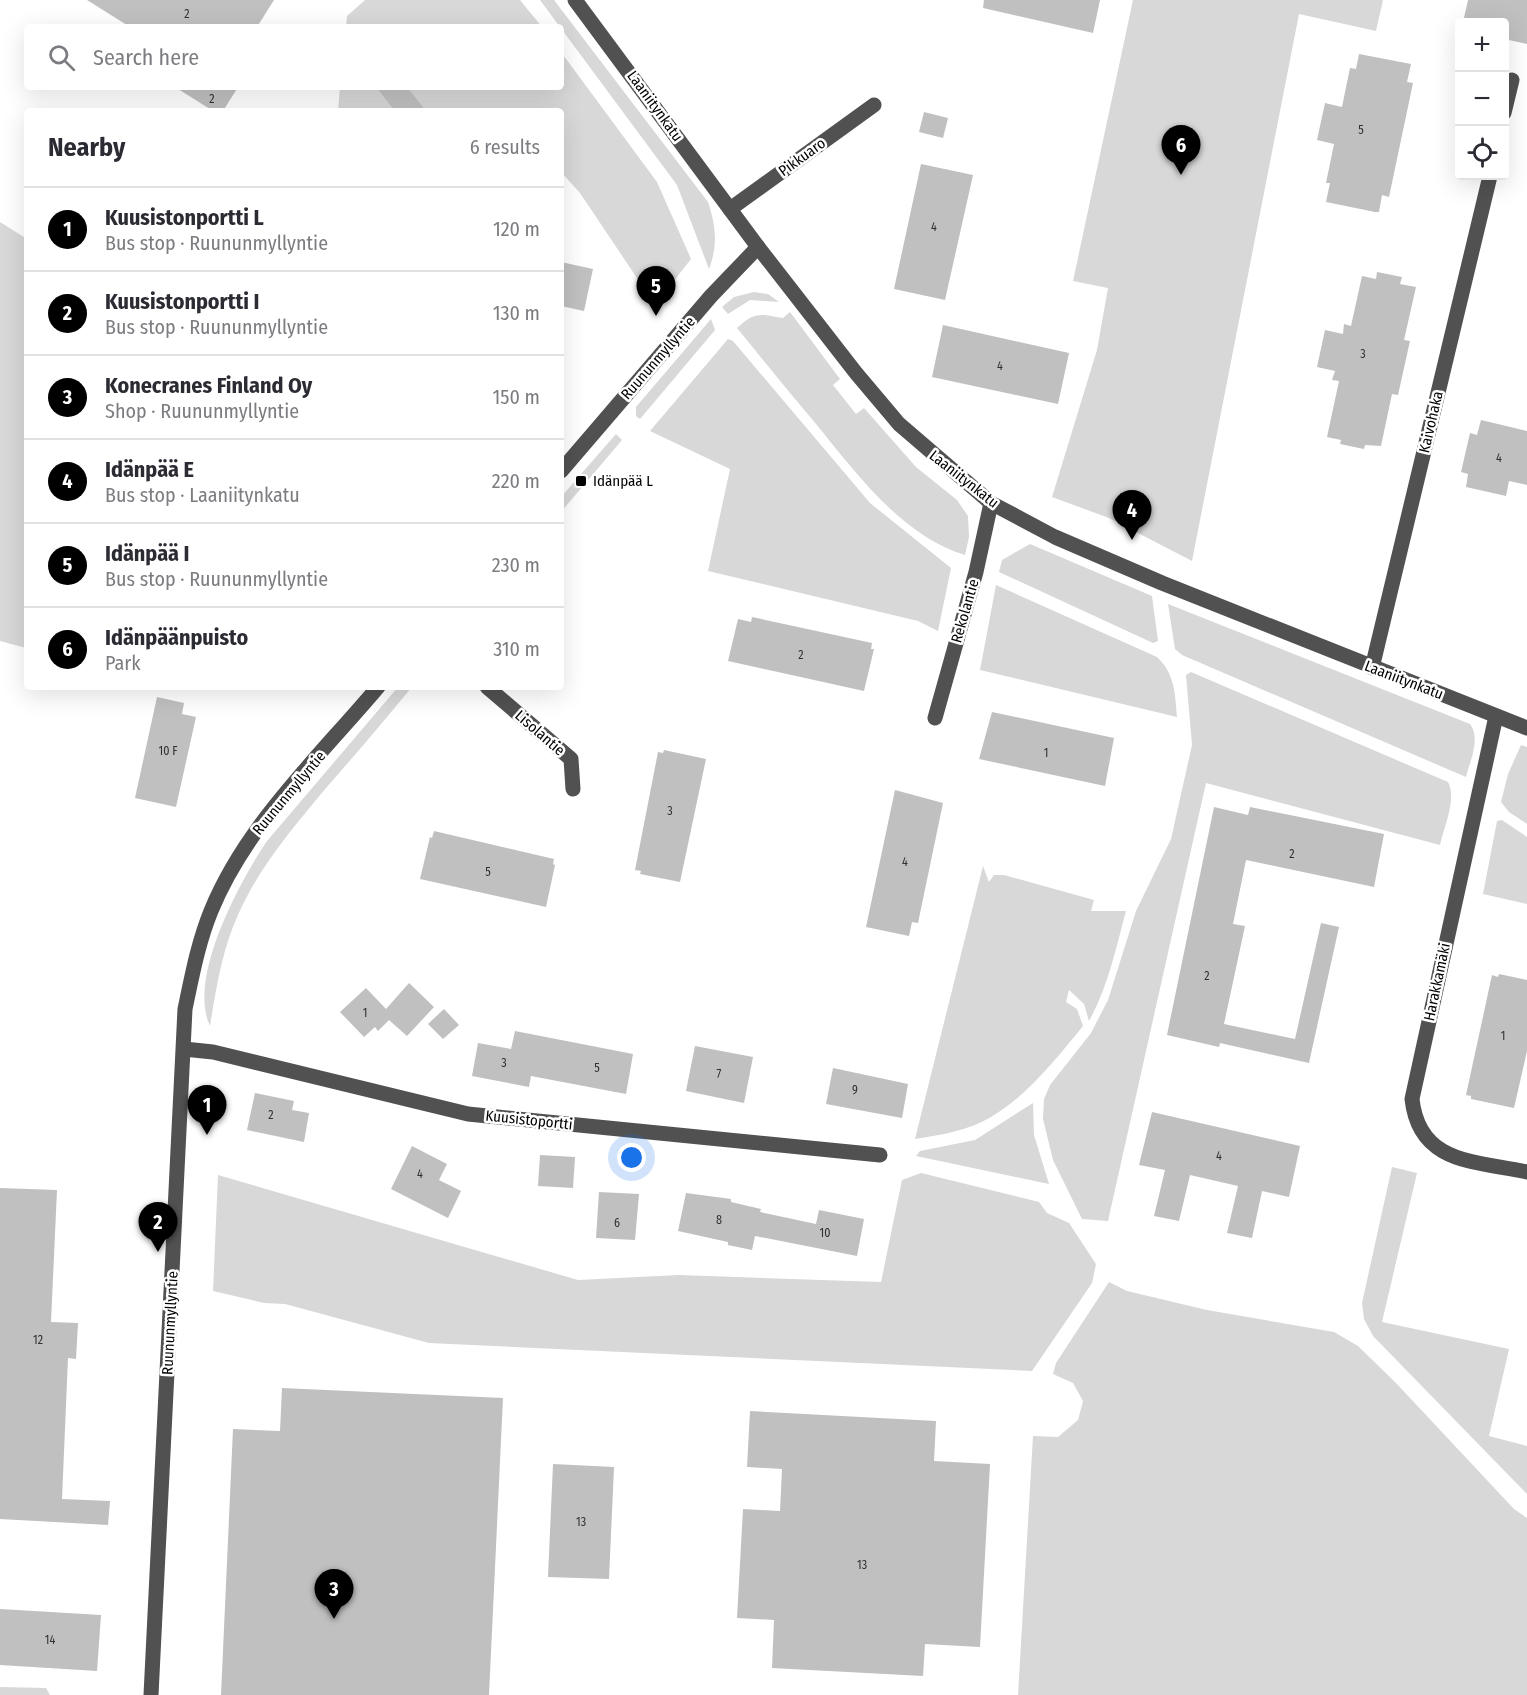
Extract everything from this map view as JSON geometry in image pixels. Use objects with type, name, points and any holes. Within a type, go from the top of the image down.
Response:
[{"type":"street","name":"Laaniitynkatu","points":[[575,0],[758,247],[899,424],[991,503],[1055,537],[1372,668],[1527,728]]},
{"type":"street","points":[[1509,92],[1512,80]]},
{"type":"street","name":"Pikkuaro","points":[[730,209],[874,105]]},
{"type":"street","name":"Kaivohaka","points":[[1372,668],[1489,180]]},
{"type":"street","name":"Ruununmyllyntie","points":[[564,468],[711,296],[758,247]]},
{"type":"street","name":"Rekolantie","points":[[935,718],[976,572],[991,503]]},
{"type":"street","name":"Ruununmyllyntie","points":[[152,1695],[185,1009],[196,958],[212,910],[253,835],[375,690]]},
{"type":"street","name":"Lisolantie","points":[[490,690],[571,759],[573,789]]},
{"type":"street","name":"Harakkamäki","points":[[1496,716],[1412,1099],[1420,1132],[1432,1147],[1451,1155],[1527,1173]]},
{"type":"street","name":"Kuusistoportti","points":[[184,1049],[213,1052],[468,1114],[880,1155]]},
{"type":"shaded area","points":[[365,0],[520,0],[540,24],[346,24],[347,16]]},
{"type":"shaded area","points":[[540,0],[554,0],[708,202],[715,235],[714,252],[709,269],[677,185],[564,32],[564,24],[558,24]]},
{"type":"shaded area","points":[[1133,0],[1383,0],[1376,31],[1299,14],[1192,561],[1109,518],[1052,497],[1097,350],[1108,288],[1073,281]]},
{"type":"shaded area","points":[[564,56],[657,182],[691,259],[655,305],[580,193],[564,175],[564,108],[338,108],[340,90],[564,90]]},
{"type":"shaded area","points":[[0,222],[24,237],[24,647],[0,641]]},
{"type":"shaded area","points":[[754,292],[768,294],[779,302],[750,300],[728,314],[722,307],[734,297]]},
{"type":"shaded area","points":[[790,312],[840,379],[833,385],[856,414],[864,408],[916,467],[957,500],[968,516],[969,537],[965,555],[942,546],[921,533],[882,501],[737,328],[753,316],[783,318]]},
{"type":"shaded area","points":[[711,319],[715,330],[640,419],[636,416],[636,407]]},
{"type":"shaded area","points":[[728,339],[733,341],[870,503],[951,568],[938,631],[918,621],[708,571],[730,469],[650,431]]},
{"type":"shaded area","points":[[616,434],[622,440],[564,508],[564,494]]},
{"type":"shaded area","points":[[1030,544],[1152,596],[1158,641],[1153,643],[999,572],[1002,560]]},
{"type":"shaded area","points":[[996,585],[1157,657],[1171,677],[1177,717],[980,670]]},
{"type":"shaded area","points":[[1168,604],[1470,724],[1475,743],[1466,777],[1182,655],[1175,649]]},
{"type":"shaded area","points":[[1191,672],[1448,782],[1451,796],[1449,813],[1440,845],[1206,783],[1108,1221],[1082,1219],[1053,1160],[1043,1119],[1044,1099],[1050,1085],[1091,1033],[1108,1000],[1136,911],[1171,839],[1192,745],[1186,675]]},
{"type":"shaded area","points":[[395,690],[409,690],[289,833],[266,864],[246,897],[232,928],[224,956],[210,1026],[205,1006],[205,982],[211,957],[231,904],[267,841]]},
{"type":"shaded area","points":[[1521,745],[1527,747],[1527,824],[1509,812],[1501,802],[1508,774]]},
{"type":"shaded area","points":[[1502,820],[1527,837],[1527,904],[1483,894],[1497,821]]},
{"type":"shaded area","points":[[983,866],[989,882],[994,875],[1004,875],[1094,900],[1091,911],[1126,911],[1115,953],[1096,1008],[1089,1021],[1084,1004],[1069,990],[1066,1002],[1077,1009],[1083,1026],[1041,1076],[1017,1098],[982,1122],[954,1132],[915,1139]]},
{"type":"shaded area","points":[[1033,1103],[1034,1135],[1049,1184],[916,1156],[920,1151],[975,1140]]},
{"type":"shaded area","points":[[1392,1167],[1417,1173],[1382,1322],[1509,1349],[1489,1436],[1527,1446],[1527,1494],[1373,1336],[1364,1319],[1362,1303]]},
{"type":"shaded area","points":[[921,1173],[1039,1202],[1047,1213],[1069,1223],[1096,1264],[1092,1283],[1032,1371],[429,1343],[285,1304],[264,1303],[213,1291],[218,1175],[578,1280],[679,1275],[881,1282],[902,1180]]},
{"type":"shaded area","points":[[1109,1282],[1127,1291],[1207,1310],[1334,1332],[1358,1346],[1396,1383],[1514,1509],[1527,1518],[1527,1695],[1018,1695],[1033,1436],[1058,1437],[1078,1420],[1083,1401],[1073,1383],[1053,1374],[1056,1363]]},
{"type":"shaded area","points":[[0,1687],[46,1688],[50,1695],[0,1695]]},
{"type":"building","points":[[87,0],[274,0],[259,24],[125,24]]},
{"type":"building","points":[[984,0],[1100,0],[1093,33],[983,8]]},
{"type":"building","points":[[1468,0],[1527,0],[1527,44],[1509,40],[1509,18],[1464,18]]},
{"type":"building","points":[[1359,54],[1411,64],[1407,82],[1413,83],[1389,197],[1382,195],[1379,212],[1326,202],[1330,183],[1326,183],[1334,144],[1317,140],[1325,103],[1342,107],[1350,68],[1356,69]]},
{"type":"building","points":[[180,90],[236,90],[225,108],[208,108]]},
{"type":"building","points":[[378,90],[409,90],[424,108],[393,108]]},
{"type":"building","points":[[924,112],[948,118],[943,138],[919,132]]},
{"type":"building","points":[[921,164],[973,175],[945,300],[894,289]]},
{"type":"building","points":[[564,263],[593,269],[584,311],[564,307]]},
{"type":"building","points":[[1377,272],[1402,277],[1400,284],[1416,287],[1404,340],[1410,341],[1398,395],[1392,394],[1381,446],[1365,445],[1364,449],[1340,444],[1341,440],[1327,437],[1339,381],[1332,380],[1335,371],[1317,367],[1325,330],[1343,334],[1344,324],[1351,326],[1362,276],[1376,279]]},
{"type":"building","points":[[943,325],[1069,353],[1058,404],[932,377]]},
{"type":"building","points":[[1481,420],[1527,431],[1527,485],[1509,481],[1506,496],[1466,487],[1468,474],[1461,472],[1470,433],[1477,435]]},
{"type":"building","points":[[752,617],[872,643],[871,649],[874,649],[864,691],[728,661],[738,619],[751,622]]},
{"type":"building","points":[[157,697],[184,703],[182,714],[196,717],[176,807],[135,798]]},
{"type":"building","points":[[992,712],[1114,738],[1105,786],[979,759]]},
{"type":"building","points":[[664,750],[706,759],[680,882],[640,874],[641,871],[635,870],[658,752],[663,753]]},
{"type":"building","points":[[895,790],[943,803],[918,923],[912,922],[909,936],[866,927]]},
{"type":"building","points":[[1214,807],[1248,815],[1250,807],[1384,834],[1374,887],[1246,860],[1233,924],[1245,926],[1224,1024],[1295,1039],[1321,923],[1339,927],[1309,1063],[1220,1043],[1219,1047],[1167,1035]]},
{"type":"building","points":[[434,831],[554,859],[553,864],[555,865],[546,907],[420,879],[430,837],[432,838]]},
{"type":"building","points":[[1499,974],[1527,980],[1527,1051],[1514,1108],[1471,1099],[1471,1096],[1466,1095],[1492,975],[1498,977]]},
{"type":"building","points":[[409,983],[434,1007],[407,1036],[389,1020],[378,1031],[375,1027],[364,1037],[340,1012],[366,988],[386,1009]]},
{"type":"building","points":[[444,1009],[459,1025],[443,1039],[428,1024]]},
{"type":"building","points":[[515,1031],[633,1054],[626,1094],[531,1076],[529,1087],[472,1076],[478,1043],[511,1049]]},
{"type":"building","points":[[695,1046],[753,1057],[744,1103],[686,1091]]},
{"type":"building","points":[[833,1068],[908,1084],[902,1118],[826,1104]]},
{"type":"building","points":[[255,1093],[294,1101],[292,1110],[309,1113],[304,1142],[247,1130]]},
{"type":"building","points":[[1152,1112],[1300,1146],[1289,1197],[1262,1191],[1252,1238],[1227,1233],[1238,1186],[1190,1175],[1179,1221],[1154,1216],[1165,1170],[1139,1165]]},
{"type":"building","points":[[412,1146],[447,1164],[439,1180],[461,1191],[448,1218],[391,1189]]},
{"type":"building","points":[[540,1155],[575,1157],[573,1188],[538,1186]]},
{"type":"building","points":[[0,1188],[57,1190],[51,1322],[78,1323],[76,1359],[68,1358],[62,1499],[110,1501],[108,1525],[0,1519]]},
{"type":"building","points":[[599,1192],[639,1194],[635,1240],[596,1238]]},
{"type":"building","points":[[686,1193],[731,1199],[731,1202],[761,1209],[760,1212],[816,1224],[819,1210],[864,1219],[857,1256],[755,1236],[752,1250],[678,1231]]},
{"type":"building","points":[[282,1388],[503,1398],[489,1695],[221,1695],[233,1429],[280,1431]]},
{"type":"building","points":[[750,1411],[936,1421],[934,1461],[990,1464],[980,1647],[925,1644],[923,1676],[772,1668],[774,1620],[737,1618],[743,1509],[780,1511],[782,1469],[747,1467]]},
{"type":"building","points":[[553,1464],[614,1467],[609,1579],[548,1577]]},
{"type":"building","points":[[0,1609],[101,1615],[97,1671],[0,1665]]},
{"type":"place","name":"Idänpäänpuisto","points":[[1181,175]]},
{"type":"place","name":"Idänpää I","points":[[656,316]]},
{"type":"place","name":"Idänpää L","points":[[581,481]]},
{"type":"place","name":"Idänpää E","points":[[1132,540]]},
{"type":"place","name":"Kuusistonportti L","points":[[207,1135]]},
{"type":"place","name":"Kuusistonportti I","points":[[158,1252]]},
{"type":"place","name":"Konecranes Finland Oy","points":[[334,1619]]}]
